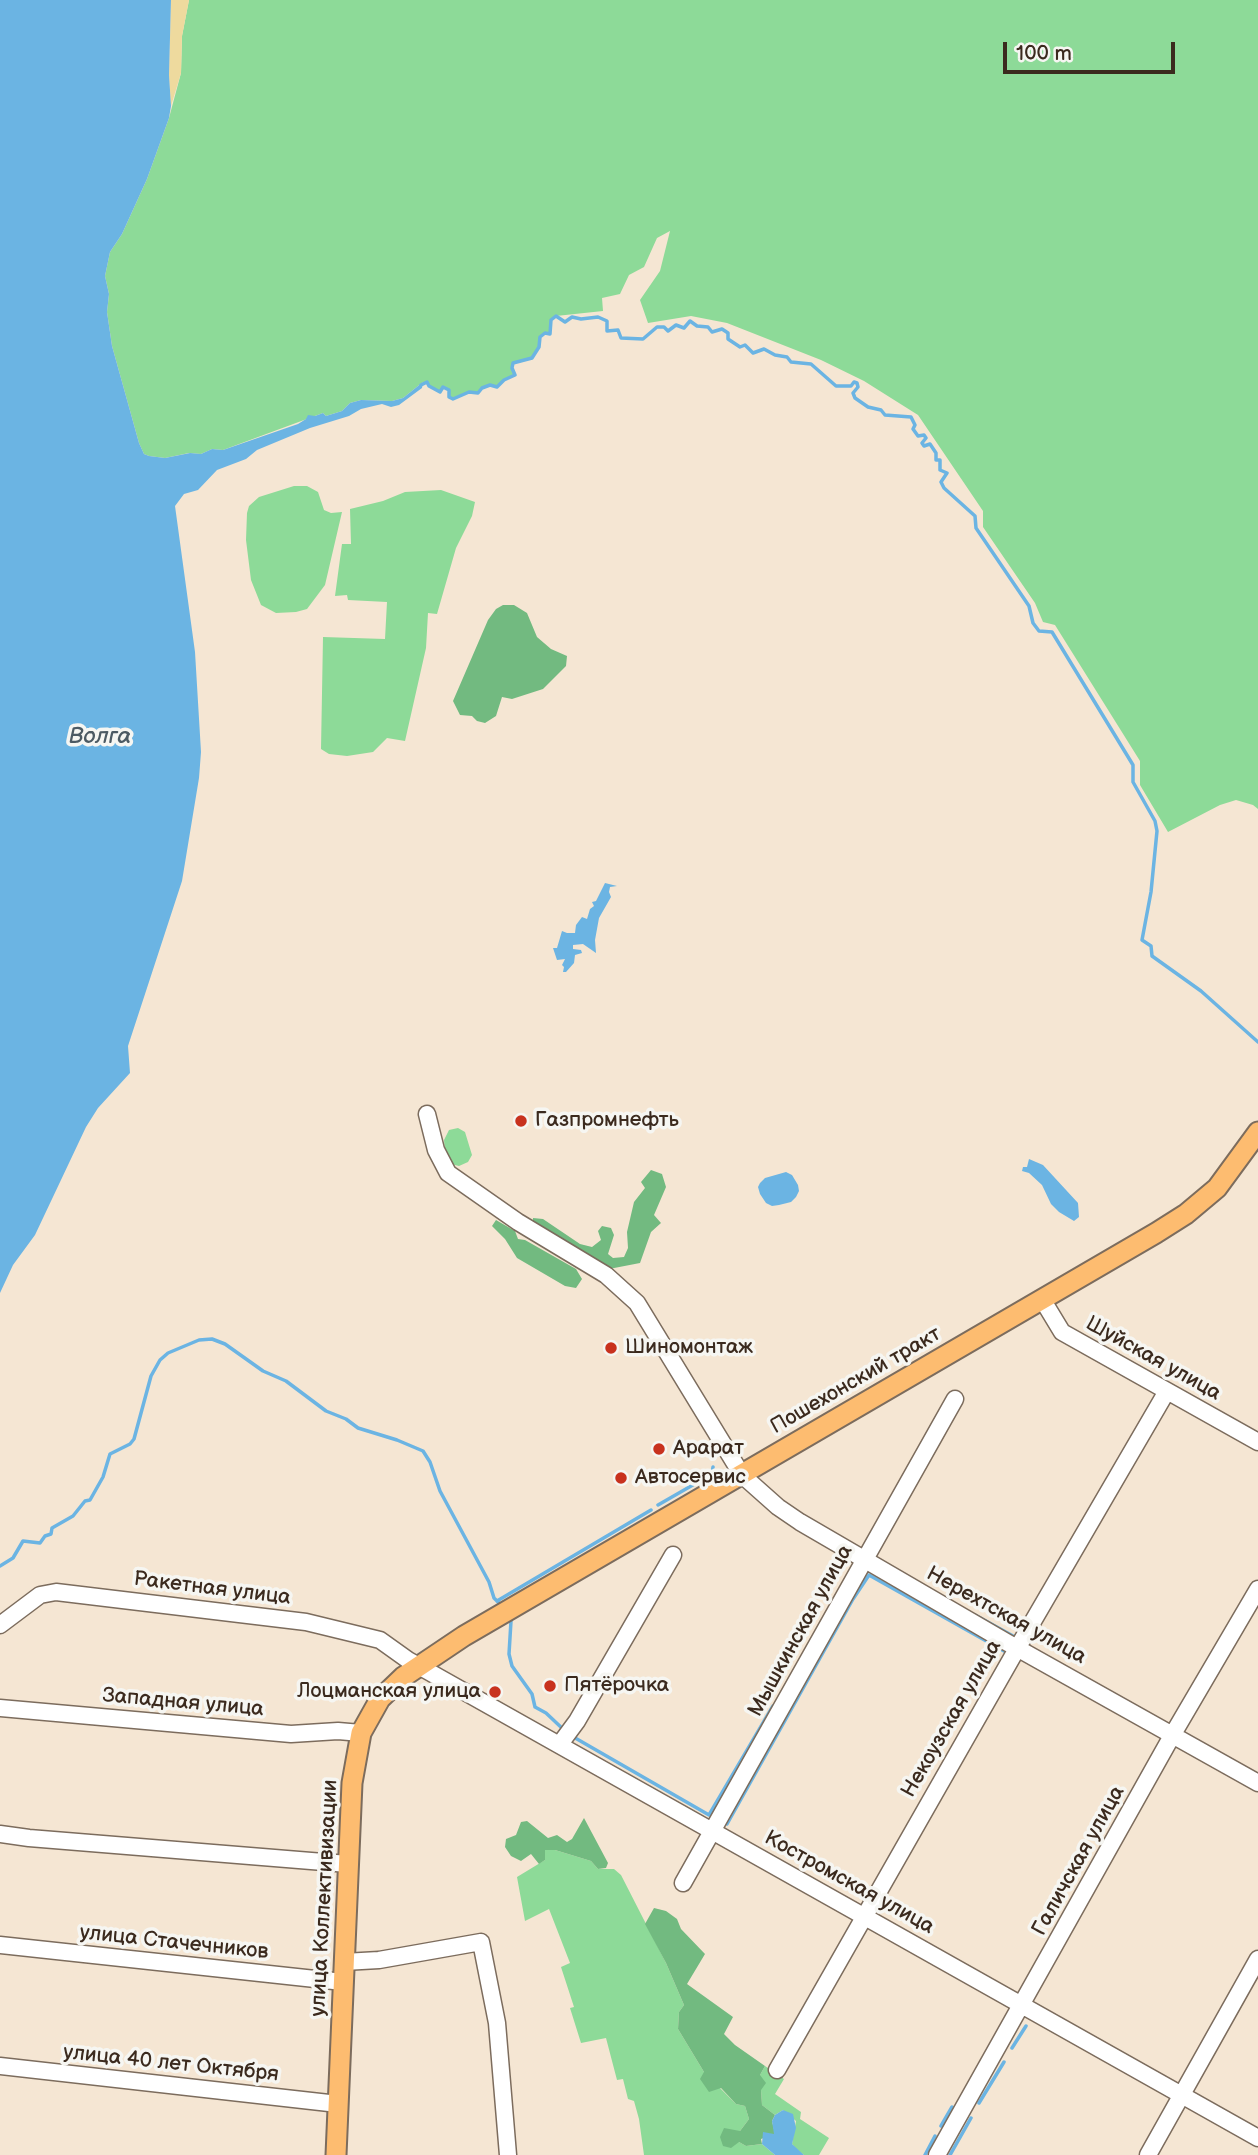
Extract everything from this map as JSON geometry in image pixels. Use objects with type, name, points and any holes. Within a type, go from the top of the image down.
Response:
[{"type":"main road","name":"Пошехонский тракт","points":[[419,1666],[464,1636],[1186,1214],[1217,1188],[1258,1132]]},
{"type":"main road","name":"улица Коллективизации","points":[[336,2155],[352,1783],[361,1733],[380,1699],[419,1666]]},
{"type":"street","name":"Нерехтская улица","points":[[427,1114],[436,1150],[448,1173],[517,1222],[606,1275],[637,1303],[741,1475],[788,1514],[1258,1783]]},
{"type":"street","name":"Шуйская улица","points":[[1042,1299],[1062,1332],[1258,1442]]},
{"type":"street","name":"Некоузская улица","points":[[777,2070],[1167,1391]]},
{"type":"street","name":"Мышкинская улица","points":[[683,1884],[955,1399]]},
{"type":"street","points":[[561,1744],[578,1721],[673,1555]]},
{"type":"street","name":"Галичская улица","points":[[937,2155],[1173,1734],[1258,1589]]},
{"type":"street","name":"Ракетная улица","points":[[0,1625],[40,1595],[55,1592],[322,1625],[380,1640],[419,1666]]},
{"type":"street","name":"Костромская улица","points":[[419,1666],[1258,2138]]},
{"type":"street","name":"Западная улица","points":[[0,1708],[291,1734],[325,1731],[361,1733]]},
{"type":"street","points":[[0,1834],[348,1864]]},
{"type":"street","points":[[344,1962],[379,1960],[481,1942],[497,2023],[508,2155]]},
{"type":"street","name":"улица Стачечников","points":[[0,1945],[343,1982]]},
{"type":"street","points":[[1148,2155],[1258,1959]]},
{"type":"street","name":"улица 40 лет Октября","points":[[0,2066],[338,2104]]},
{"type":"green space","points":[[189,0],[1258,0],[1258,809],[1236,800],[1220,805],[1168,832],[1140,785],[1140,761],[1055,625],[1043,622],[1035,603],[983,527],[983,511],[918,415],[864,381],[821,360],[727,323],[691,316],[648,323],[640,300],[660,271],[670,231],[657,238],[644,267],[629,275],[620,294],[602,298],[603,311],[556,316],[551,320],[550,334],[545,333],[540,337],[539,347],[532,358],[514,364],[512,368],[515,375],[497,387],[490,385],[478,393],[469,392],[453,399],[449,397],[449,390],[443,387],[440,392],[423,382],[403,398],[350,403],[342,411],[326,416],[323,413],[223,450],[212,449],[201,454],[189,453],[165,458],[144,454],[112,346],[107,312],[109,294],[105,276],[110,252],[122,234],[147,179],[169,118],[181,73],[182,36]]},
{"type":"green space","points":[[294,486],[307,486],[318,492],[324,510],[331,513],[342,512],[325,585],[307,609],[276,613],[261,605],[251,580],[246,540],[247,513],[249,506],[259,497]]},
{"type":"green space","points":[[441,490],[475,502],[472,516],[456,548],[437,614],[428,613],[426,648],[405,741],[387,738],[373,752],[347,756],[329,754],[321,749],[323,637],[385,639],[387,602],[348,600],[347,595],[335,596],[342,544],[351,544],[350,509],[383,501],[405,492]]},
{"type":"green space","points":[[503,605],[514,605],[527,613],[537,637],[551,649],[567,656],[566,666],[543,689],[512,699],[502,697],[496,716],[485,723],[472,716],[460,715],[453,701],[488,620],[496,609]]},
{"type":"green space","points":[[458,1128],[465,1132],[472,1155],[468,1162],[459,1166],[451,1164],[445,1152],[444,1140],[449,1130]]},
{"type":"green space","points":[[651,1170],[662,1174],[666,1187],[654,1215],[661,1223],[651,1232],[640,1263],[609,1269],[533,1225],[533,1218],[543,1219],[580,1244],[592,1247],[601,1240],[598,1231],[602,1226],[611,1228],[614,1235],[608,1254],[613,1258],[624,1257],[628,1248],[627,1232],[634,1202],[645,1188],[641,1182]]},
{"type":"green space","points":[[496,1220],[515,1231],[518,1239],[525,1240],[576,1269],[582,1279],[576,1288],[565,1286],[517,1258],[505,1239],[492,1226]]},
{"type":"green space","points":[[584,1818],[608,1863],[606,1868],[598,1869],[591,1861],[555,1850],[545,1850],[545,1860],[539,1864],[531,1854],[521,1861],[511,1856],[505,1847],[506,1839],[516,1835],[521,1822],[527,1821],[548,1838],[557,1835],[567,1842],[572,1839]]},
{"type":"green space","points":[[545,1850],[555,1850],[591,1861],[598,1869],[614,1869],[621,1875],[666,1963],[684,2005],[679,2012],[678,2029],[704,2072],[736,2104],[745,2106],[749,2119],[740,2131],[739,2142],[746,2146],[762,2144],[775,2155],[644,2155],[634,2101],[628,2099],[623,2079],[617,2080],[606,2038],[581,2043],[570,2008],[574,2007],[561,1967],[570,1963],[549,1909],[525,1921],[517,1877],[545,1860]]},
{"type":"green space","points":[[654,1908],[666,1911],[677,1919],[681,1929],[705,1954],[687,1984],[733,2017],[724,2034],[765,2066],[760,2075],[766,2083],[761,2090],[762,2105],[775,2115],[772,2121],[775,2134],[761,2139],[762,2144],[746,2146],[739,2142],[731,2148],[723,2146],[720,2137],[724,2128],[740,2131],[749,2119],[745,2106],[736,2104],[721,2088],[709,2092],[700,2079],[704,2072],[678,2029],[679,2012],[684,2005],[645,1924]]},
{"type":"green space","points":[[765,2066],[784,2079],[775,2094],[801,2112],[800,2119],[829,2138],[819,2155],[804,2155],[796,2149],[792,2144],[796,2121],[783,2110],[775,2115],[762,2105],[760,2075]]},
{"type":"sand","points":[[171,0],[189,0],[182,36],[181,73],[171,106],[169,75]]},
{"type":"water","name":"Волга","points":[[0,0],[171,0],[169,118],[147,179],[122,234],[110,252],[105,276],[109,294],[107,312],[112,346],[144,454],[165,458],[190,453],[201,454],[212,449],[223,450],[298,424],[308,415],[323,413],[326,416],[342,411],[350,403],[361,400],[392,401],[403,398],[423,382],[422,388],[399,405],[391,407],[382,404],[361,409],[349,416],[310,428],[257,450],[246,459],[217,470],[198,490],[184,494],[175,506],[195,652],[201,752],[182,881],[128,1046],[130,1073],[98,1108],[86,1127],[35,1235],[13,1265],[0,1293]]},
{"type":"water","points":[[605,883],[617,886],[610,887],[611,897],[599,918],[595,940],[596,953],[583,944],[573,945],[573,949],[581,950],[582,953],[575,955],[574,963],[563,972],[565,959],[557,960],[553,948],[557,948],[562,931],[575,933],[576,925],[582,917],[587,919],[594,906],[592,902],[596,901]]},
{"type":"water","points":[[1029,1159],[1043,1165],[1078,1203],[1079,1217],[1074,1221],[1059,1212],[1051,1204],[1042,1185],[1029,1173],[1022,1171],[1023,1167],[1027,1167]]},
{"type":"water","points":[[786,1172],[792,1175],[798,1185],[796,1197],[791,1202],[779,1205],[766,1203],[760,1194],[760,1183],[765,1178]]},
{"type":"water","points":[[783,2110],[793,2114],[796,2128],[792,2144],[804,2155],[775,2155],[762,2144],[763,2132],[774,2134],[772,2121],[775,2115]]},
{"type":"waterway","points":[[421,385],[427,382],[440,392],[443,387],[449,390],[449,397],[453,399],[469,392],[478,393],[490,385],[497,387],[515,375],[513,363],[532,358],[539,347],[540,337],[545,333],[550,334],[551,320],[556,316],[565,322],[572,317],[598,317],[607,321],[607,331],[618,330],[621,338],[643,339],[657,327],[664,327],[668,331],[676,325],[684,328],[690,321],[697,326],[708,327],[712,332],[722,329],[728,333],[728,339],[740,347],[745,345],[753,353],[764,349],[787,357],[791,362],[811,364],[836,386],[851,386],[854,382],[857,383],[858,387],[853,393],[855,398],[868,407],[881,410],[885,415],[911,417],[915,425],[913,429],[918,436],[924,435],[926,438],[922,443],[924,446],[930,444],[936,453],[936,460],[940,460],[940,470],[947,473],[941,482],[944,488],[975,516],[976,528],[1029,606],[1033,623],[1039,631],[1052,632],[1133,765],[1133,782],[1155,821],[1157,831],[1151,892],[1142,940],[1151,946],[1152,956],[1201,991],[1258,1042]]},
{"type":"waterway","points":[[0,1566],[13,1558],[23,1541],[40,1543],[45,1536],[51,1534],[52,1528],[73,1516],[85,1501],[90,1500],[103,1477],[110,1454],[130,1444],[134,1439],[151,1376],[160,1360],[168,1353],[199,1340],[212,1339],[225,1344],[263,1371],[286,1381],[326,1411],[346,1419],[358,1428],[423,1451],[430,1462],[440,1491],[499,1603]]},
{"type":"waterway","points":[[658,1505],[712,1474],[713,1467]]},
{"type":"waterway","points":[[497,1601],[651,1510]]},
{"type":"waterway","points":[[727,1824],[869,1575],[1004,1651]]},
{"type":"waterway","points":[[975,1615],[1013,1636]]},
{"type":"waterway","points":[[511,1621],[509,1654],[512,1666],[532,1694],[535,1707],[546,1713],[564,1730]]},
{"type":"waterway","points":[[570,1735],[709,1815],[773,1706]]},
{"type":"waterway","points":[[1012,2048],[1026,2026]]},
{"type":"waterway","points":[[979,2103],[1004,2062]]},
{"type":"waterway","points":[[941,2126],[952,2107]]},
{"type":"waterway","points":[[950,2155],[971,2118]]},
{"type":"waterway","points":[[925,2155],[935,2136]]},
{"type":"place","name":"Газпромнефть","points":[[521,1121]]},
{"type":"place","name":"Шиномонтаж","points":[[611,1348]]},
{"type":"place","name":"Арарат","points":[[659,1449]]},
{"type":"place","name":"Автосервис","points":[[621,1478]]},
{"type":"place","name":"Пятёрочка","points":[[550,1686]]},
{"type":"place","name":"Лоцманская улица","points":[[495,1692]]}]
